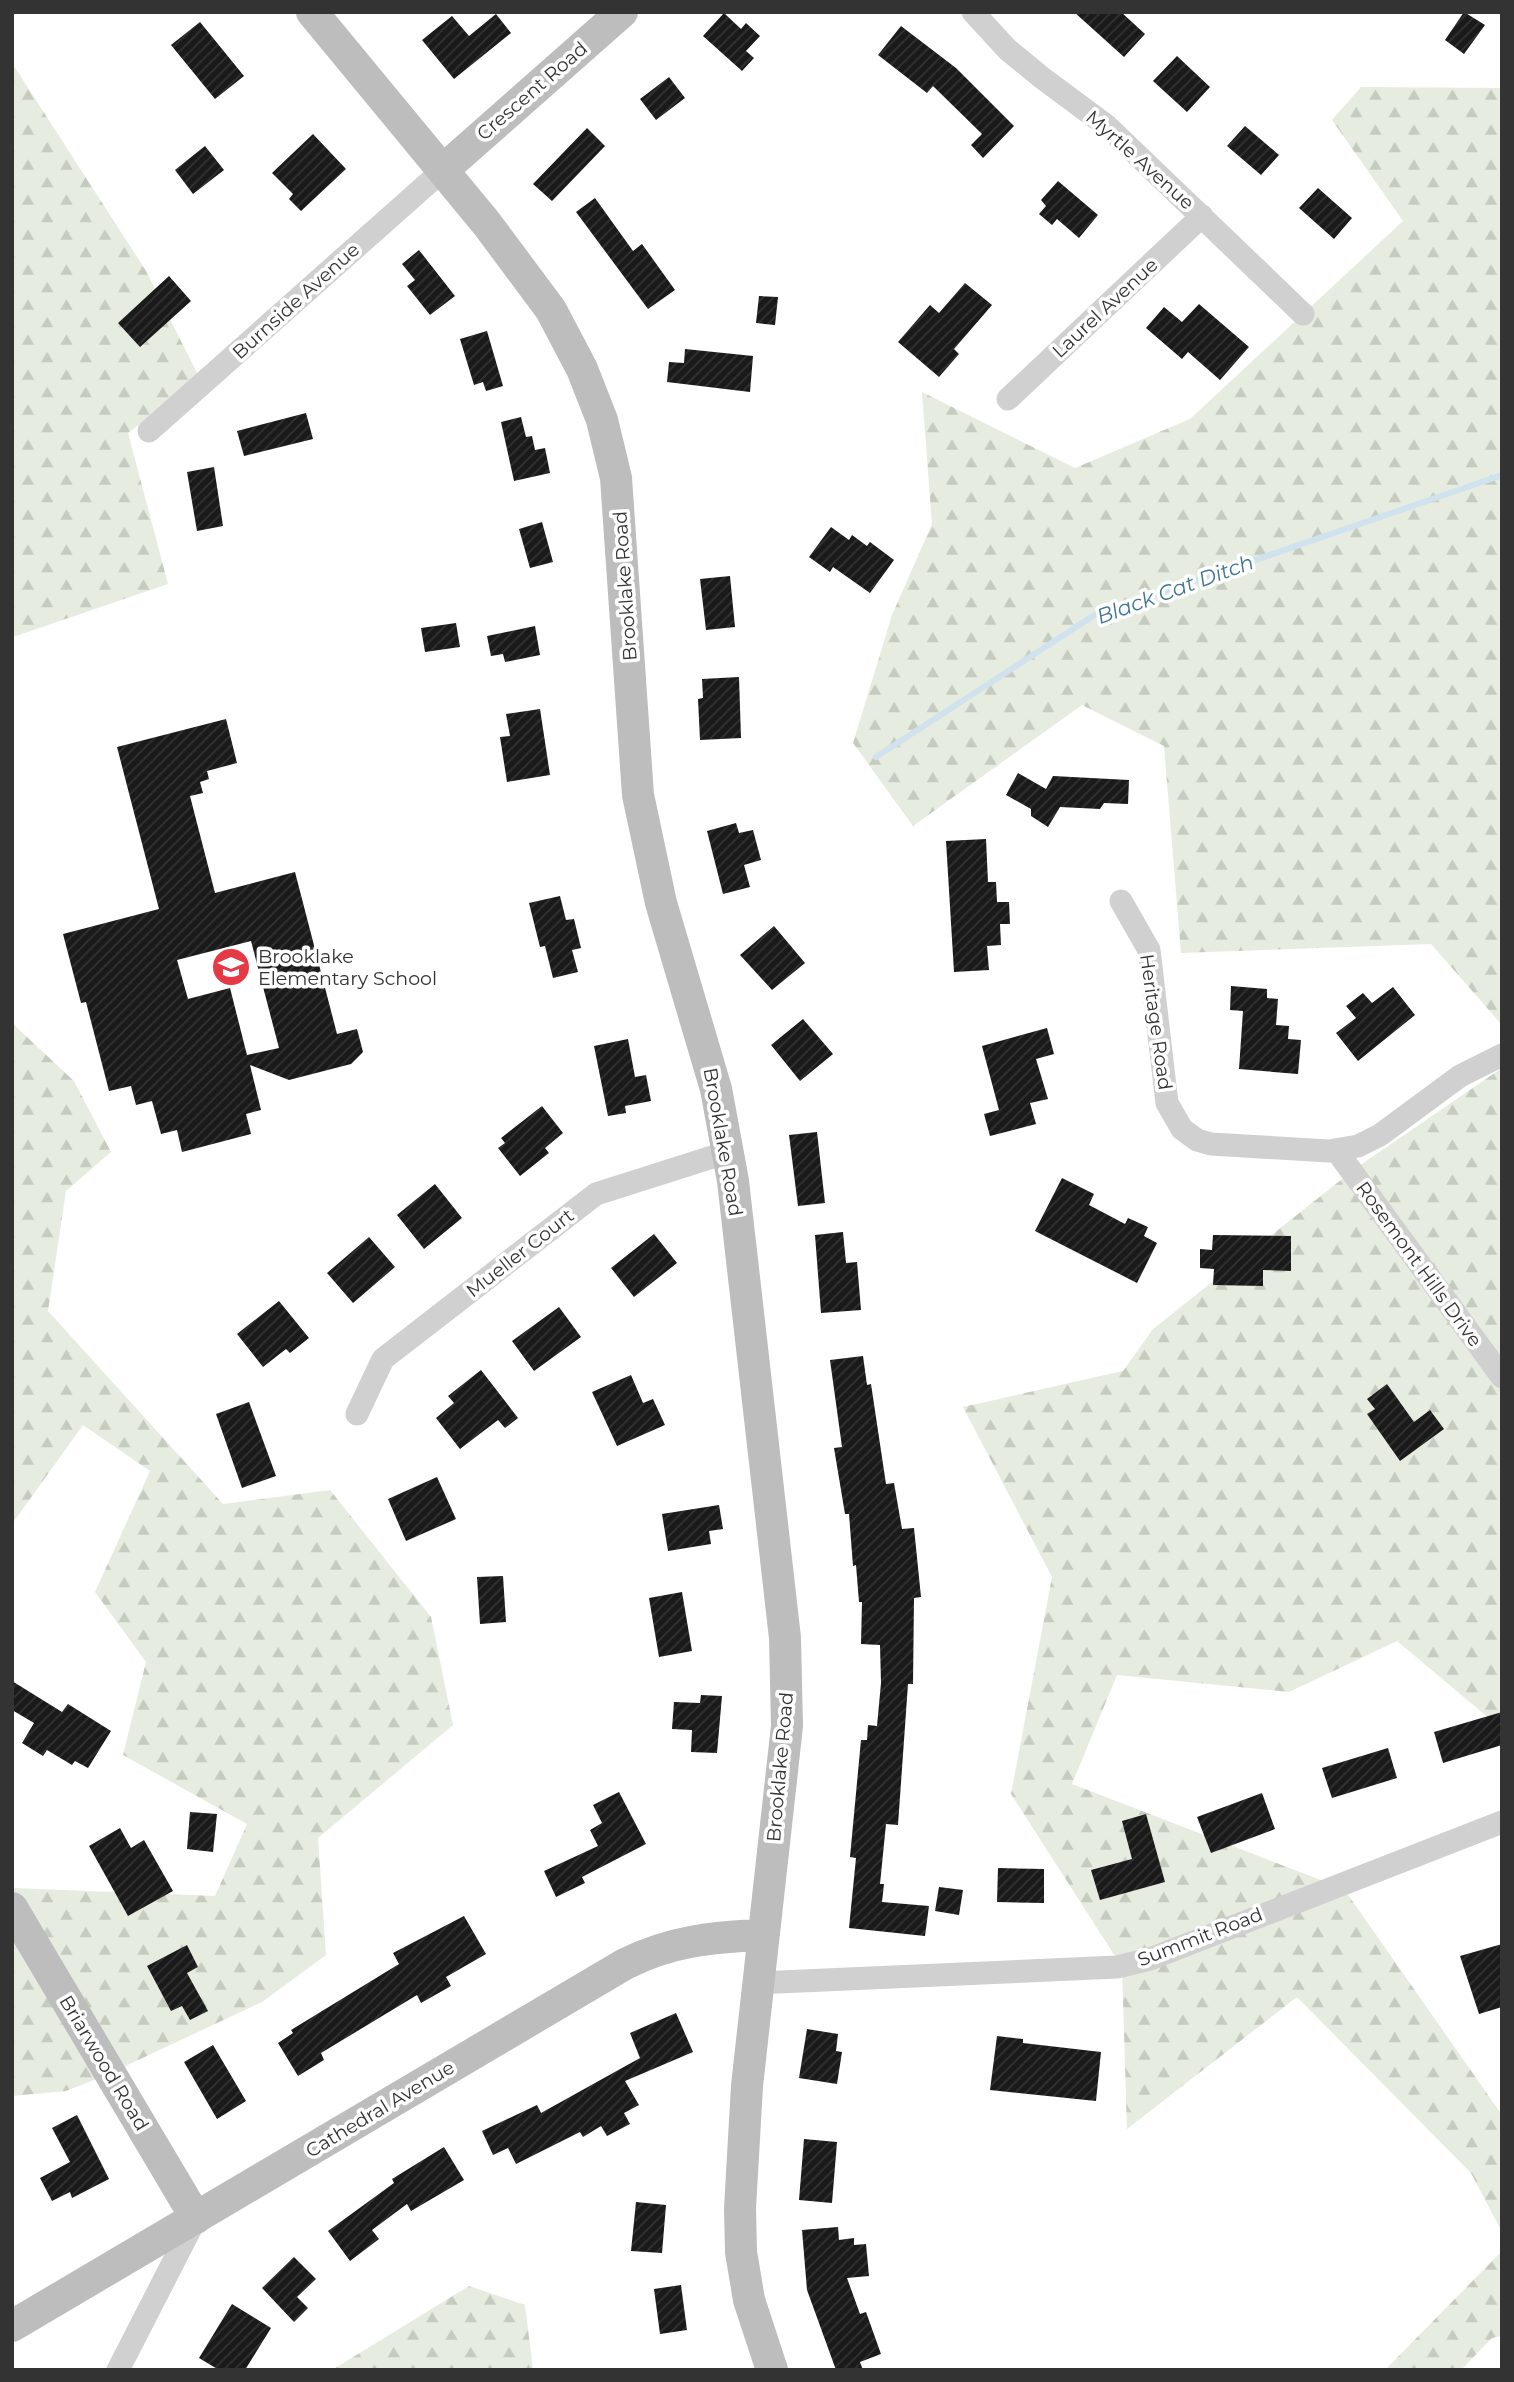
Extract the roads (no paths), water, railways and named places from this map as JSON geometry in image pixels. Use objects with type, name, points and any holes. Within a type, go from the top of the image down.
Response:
[{"type":"street","name":"Brooklake Road","points":[[312,12],[443,170],[551,310],[582,369],[602,420],[620,505],[638,794],[649,857],[704,1042],[728,1152],[785,1638],[787,1726],[757,1983],[747,2086],[740,2208],[741,2252],[749,2300],[772,2370]]},
{"type":"street","name":"Crescent Road","points":[[443,170],[622,12]]},
{"type":"street","name":"Myrtle Avenue","points":[[972,12],[1024,63],[1107,126],[1303,314]]},
{"type":"street","name":"Burnside Avenue","points":[[149,431],[443,170]]},
{"type":"street","name":"Laurel Avenue","points":[[1008,399],[1202,216]]},
{"type":"street","name":"Heritage Road","points":[[1121,901],[1149,950],[1167,1103],[1182,1129],[1197,1140],[1211,1144],[1336,1150],[1358,1146],[1380,1135],[1460,1076],[1502,1055]]},
{"type":"street","name":"Rosemont Hills Drive","points":[[1336,1150],[1502,1377]]},
{"type":"street","name":"Mueller Court","points":[[357,1414],[383,1359],[596,1194],[728,1152]]},
{"type":"street","name":"Summit Road","points":[[757,1983],[1117,1967],[1150,1959],[1502,1822]]},
{"type":"street","name":"Briarwood Road","points":[[12,1908],[196,2218]]},
{"type":"street","name":"Cathedral Avenue","points":[[12,2326],[648,1953],[692,1939],[762,1935]]},
{"type":"street","points":[[118,2370],[196,2218]]},
{"type":"waterway","name":"Black Cat Ditch","points":[[876,757],[1093,616],[1502,475]]},
{"type":"place","name":"Brooklake Elementary School","points":[[231,967]]}]
